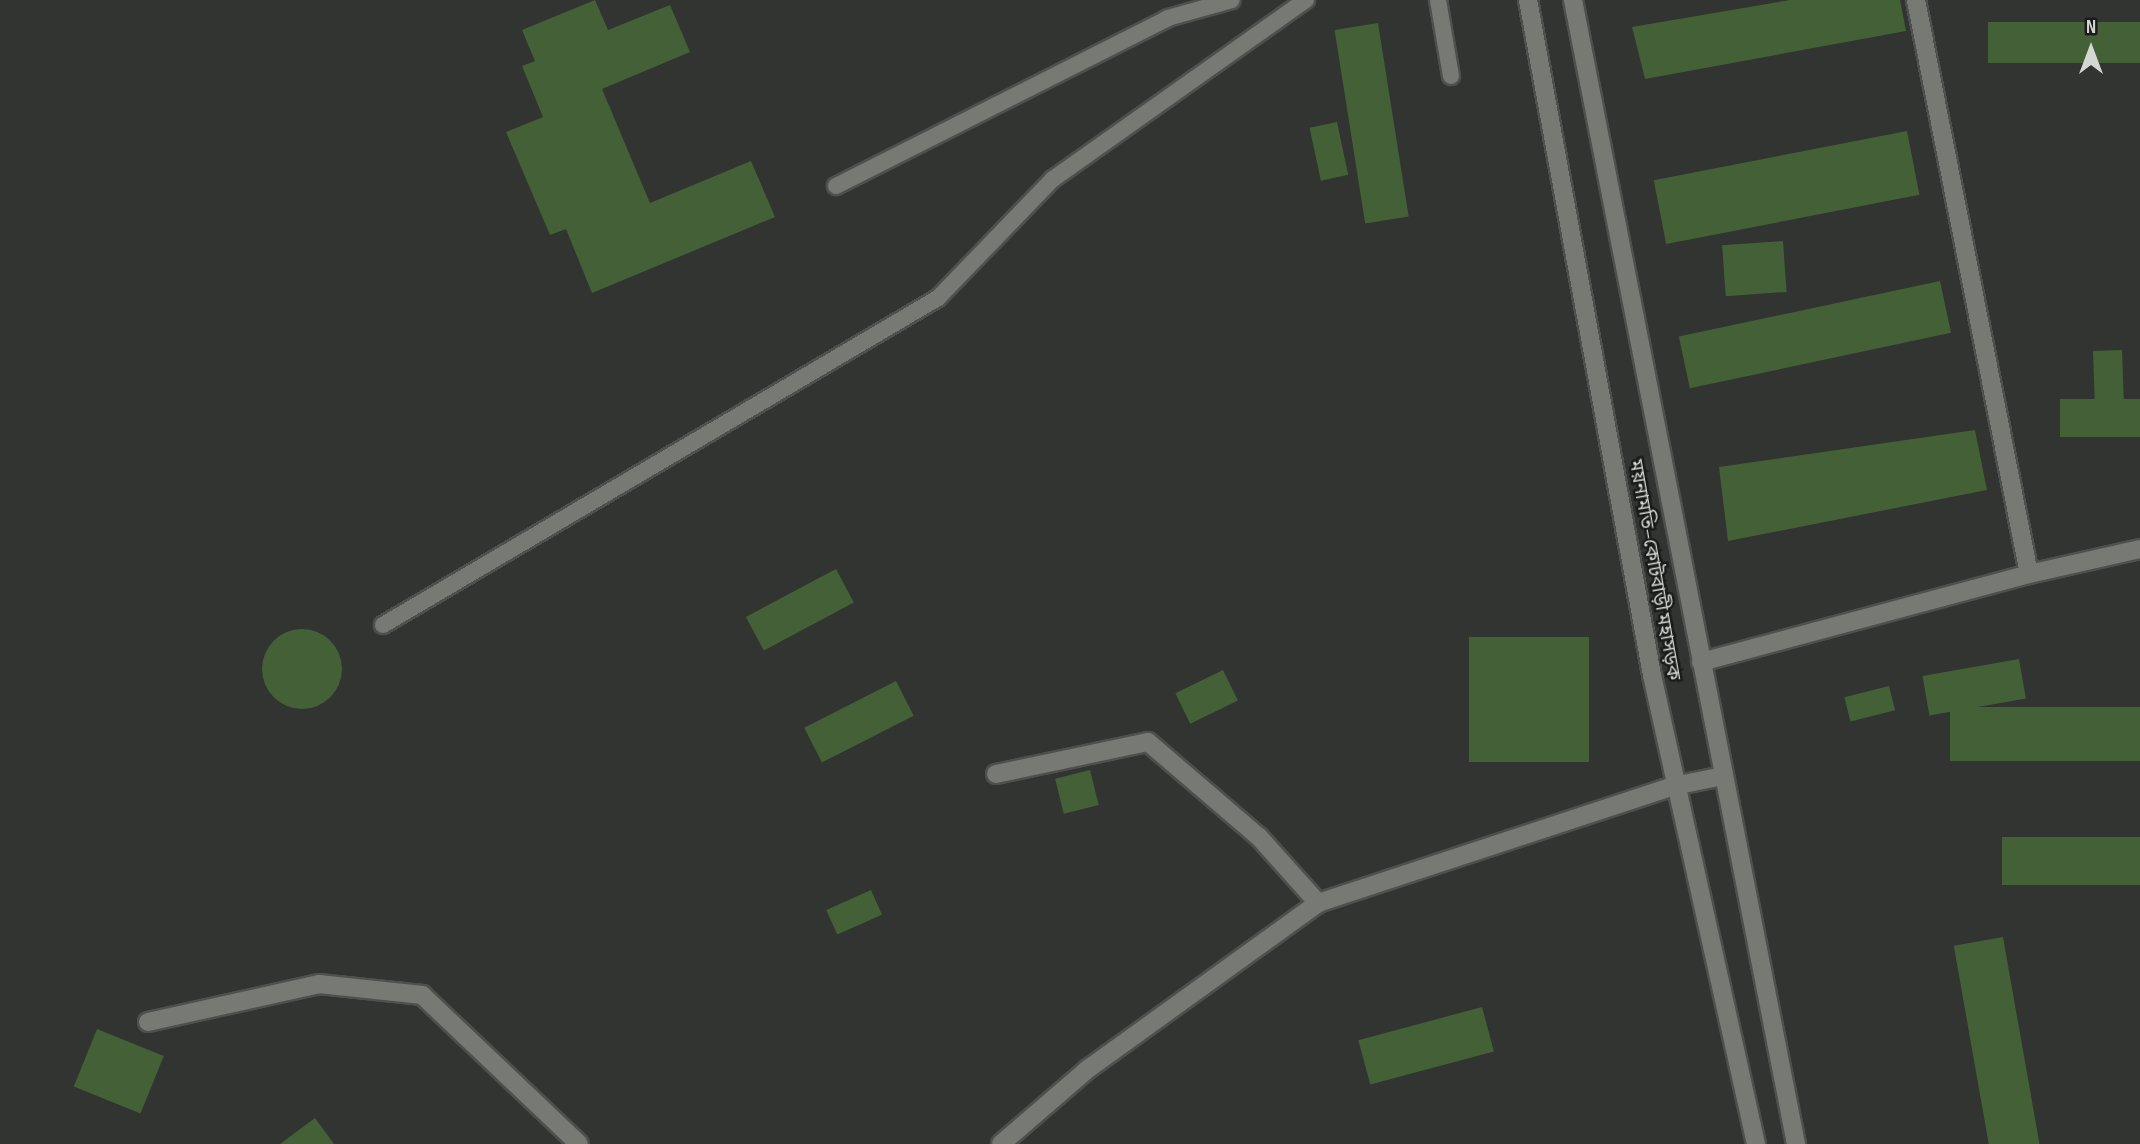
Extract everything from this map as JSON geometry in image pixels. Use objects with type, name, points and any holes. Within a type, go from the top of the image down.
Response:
[{"type":"street","name":"ময়নামতি–কোটবাড়ী মহাসড়ক","points":[[1528,0],[1674,786],[1756,1144]]},
{"type":"street","name":"ময়নামতি–কোটবাড়ী মহাসড়ক","points":[[1573,0],[1796,1144]]},
{"type":"street","points":[[1916,0],[2029,574]]},
{"type":"street","points":[[1701,662],[2029,574],[2140,549]]},
{"type":"street","points":[[996,774],[1148,742],[1259,837],[1318,903]]},
{"type":"street","points":[[1001,1144],[1088,1069],[1318,903],[1674,786],[1723,776]]},
{"type":"street","points":[[148,1022],[319,984],[422,995],[579,1144]]},
{"type":"lane","points":[[836,186],[1168,18],[1232,0]]},
{"type":"lane","points":[[383,625],[938,298],[1054,179],[1306,0]]},
{"type":"lane","points":[[1438,0],[1451,76]]},
{"type":"building","points":[[595,0],[608,30],[670,5],[690,52],[602,89],[650,203],[751,161],[775,217],[592,293],[566,229],[550,235],[506,132],[543,117],[522,66],[535,61],[522,30]]},
{"type":"building","points":[[1790,0],[1900,0],[1906,31],[1645,79],[1632,27]]},
{"type":"building","points":[[1988,22],[2140,22],[2140,63],[1988,63]]},
{"type":"building","points":[[1378,23],[1409,217],[1365,223],[1335,30]]},
{"type":"building","points":[[1337,122],[1348,175],[1321,181],[1310,128]]},
{"type":"building","points":[[1907,131],[1919,195],[1666,244],[1654,180]]},
{"type":"building","points":[[1783,241],[1787,292],[1726,296],[1722,245]]},
{"type":"building","points":[[1940,281],[1951,333],[1690,388],[1679,337]]},
{"type":"building","points":[[2122,350],[2124,399],[2095,400],[2093,351]]},
{"type":"building","points":[[2060,399],[2140,399],[2140,437],[2060,437]]},
{"type":"building","points":[[1975,430],[1987,490],[1728,541],[1719,467]]},
{"type":"building","points":[[836,569],[854,603],[764,650],[746,617]]},
{"type":"building","points":[[302,629],[317,632],[330,641],[339,654],[342,669],[339,684],[330,697],[317,706],[302,709],[287,706],[274,697],[265,684],[262,669],[265,654],[274,641],[287,632]]},
{"type":"building","points":[[1469,637],[1589,637],[1589,762],[1469,762]]},
{"type":"building","points":[[2019,659],[2026,698],[1929,715],[1922,676]]},
{"type":"building","points":[[1223,670],[1238,701],[1190,724],[1175,693]]},
{"type":"building","points":[[896,681],[914,716],[822,763],[804,728]]},
{"type":"building","points":[[1889,686],[1895,710],[1850,721],[1844,697]]},
{"type":"building","points":[[1950,707],[2140,707],[2140,761],[1950,761]]},
{"type":"building","points":[[1090,770],[1099,805],[1064,814],[1055,779]]},
{"type":"building","points":[[2002,837],[2140,837],[2140,885],[2002,885]]},
{"type":"building","points":[[871,890],[882,915],[837,935],[826,910]]},
{"type":"building","points":[[2003,937],[2039,1144],[1989,1144],[1954,946]]},
{"type":"building","points":[[1482,1007],[1494,1051],[1370,1085],[1358,1040]]},
{"type":"building","points":[[97,1029],[164,1056],[141,1113],[74,1086]]},
{"type":"building","points":[[315,1118],[334,1144],[280,1144]]}]
